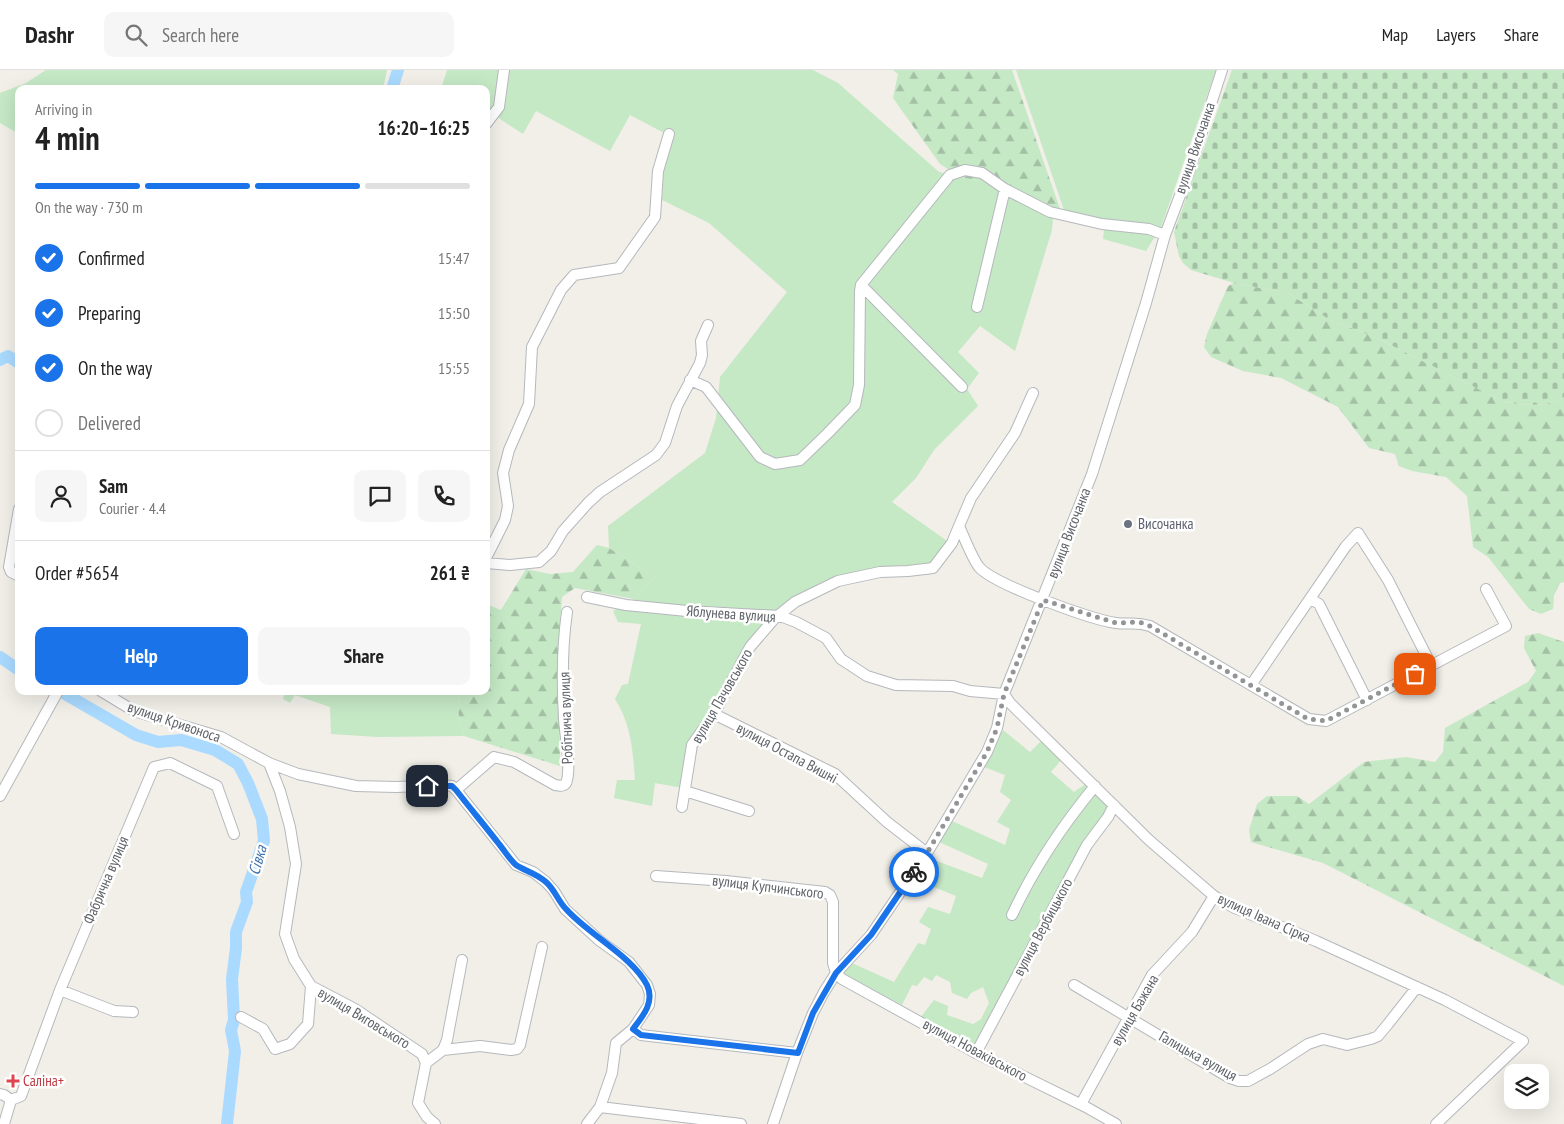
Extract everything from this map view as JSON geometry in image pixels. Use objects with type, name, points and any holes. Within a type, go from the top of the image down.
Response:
[{"type":"street","points":[[490,119],[499,107],[504,70]]},
{"type":"street","name":"вулиця Височанка","points":[[773,1124],[813,1013],[836,973],[871,935],[927,853],[987,752],[997,728],[1004,694],[1092,474],[1146,303],[1165,235],[1190,169],[1222,70]]},
{"type":"street","points":[[490,550],[505,520],[508,506],[503,473],[509,450],[529,404],[532,347],[561,290],[574,276],[619,268],[655,217],[658,172],[669,134]]},
{"type":"street","points":[[690,380],[706,387],[760,457],[775,464],[800,460],[855,405],[859,385],[861,285],[950,174],[965,170],[982,173],[1005,189],[1050,212],[1102,224],[1149,229],[1165,235]]},
{"type":"street","points":[[977,306],[1005,189]]},
{"type":"street","points":[[861,285],[962,387]]},
{"type":"street","points":[[490,564],[539,562],[551,551],[563,531],[600,492],[656,455],[665,443],[677,406],[700,363],[702,355],[701,341],[708,325]]},
{"type":"street","name":"вулиця Пачовського","points":[[682,807],[692,745],[714,714],[750,647],[774,619],[795,602],[838,581],[880,572],[933,568],[952,543],[971,498],[1015,433],[1033,393]]},
{"type":"street","points":[[15,524],[4,567],[15,574]]},
{"type":"street","points":[[959,526],[980,567],[997,579],[1043,600],[1116,623],[1139,622],[1150,626],[1308,719],[1316,721],[1326,721],[1506,626],[1486,589]]},
{"type":"street","points":[[1251,685],[1346,546],[1358,533],[1388,580],[1431,665]]},
{"type":"street","name":"Яблунева вулиця","points":[[587,597],[626,605],[687,611],[780,616],[826,638],[841,659],[867,676],[896,685],[953,686],[1004,694]]},
{"type":"street","points":[[1310,599],[1319,604],[1367,700]]},
{"type":"street","name":"Робітнича вулиця","points":[[456,790],[494,757],[514,762],[555,785],[561,786],[565,784],[568,763],[564,718],[564,643],[567,612]]},
{"type":"street","name":"вулиця Івана Сірка","points":[[1004,694],[1010,703],[1149,840],[1214,896],[1236,908],[1316,941],[1417,987],[1523,1041],[1436,1124]]},
{"type":"street","points":[[0,796],[56,695]]},
{"type":"street","name":"вулиця Кривоноса","points":[[108,695],[134,711],[221,737],[269,763],[298,774],[356,786],[442,785],[452,786],[456,790]]},
{"type":"street","name":"вулиця Остапа Вишні","points":[[714,714],[835,774],[887,822],[927,853]]},
{"type":"street","name":"Фабрична вулиця","points":[[11,1100],[21,1096],[60,990],[154,767],[170,763],[217,786],[234,834]]},
{"type":"street","name":"вулиця Виговського","points":[[269,763],[280,791],[290,827],[296,864],[285,934],[294,959],[311,986],[355,1009],[395,1035],[422,1054],[426,1063]]},
{"type":"street","points":[[1012,915],[1049,847],[1095,786]]},
{"type":"street","points":[[456,790],[516,865],[533,872],[546,882],[565,909],[600,940],[629,962],[647,985],[650,994],[649,1005],[633,1029],[616,1043],[612,1073],[600,1107],[588,1124]]},
{"type":"street","points":[[685,791],[749,811]]},
{"type":"street","name":"вулиця Вербицького","points":[[976,1053],[1087,845],[1108,817],[1114,805]]},
{"type":"street","name":"вулиця Купчинського","points":[[656,876],[726,881],[825,892],[830,895],[833,902],[833,963],[836,973]]},
{"type":"street","name":"вулиця Бажана","points":[[1081,1104],[1152,975],[1192,932],[1214,896]]},
{"type":"street","points":[[443,1050],[480,1046],[517,1049],[520,1045],[542,947]]},
{"type":"street","points":[[435,1124],[427,1117],[418,1103],[426,1063],[443,1050],[447,1040],[462,960]]},
{"type":"street","name":"вулиця Новаківського","points":[[836,973],[842,979],[976,1053],[1081,1104],[1116,1124]]},
{"type":"street","name":"Галицька вулиця","points":[[1074,985],[1238,1081],[1248,1081],[1316,1041],[1323,1039],[1347,1045],[1378,1036],[1417,987]]},
{"type":"street","points":[[241,1017],[263,1029],[275,1049],[290,1044],[308,1024],[311,986]]},
{"type":"street","points":[[60,990],[114,1011],[133,1012]]},
{"type":"street","points":[[633,1029],[641,1035],[798,1053]]},
{"type":"street","points":[[0,1094],[11,1100],[4,1124]]},
{"type":"street","points":[[600,1107],[741,1124]]},
{"type":"green space","points":[[46,70],[387,70],[384,85],[21,85]]},
{"type":"green space","points":[[447,70],[813,70],[838,83],[939,172],[1006,187],[1053,219],[1052,230],[1015,351],[980,326],[958,352],[979,373],[967,389],[978,406],[934,450],[916,478],[892,502],[950,543],[933,564],[883,567],[780,611],[689,745],[683,788],[655,783],[652,806],[614,798],[617,780],[635,780],[628,728],[615,699],[622,685],[628,684],[641,624],[618,622],[613,611],[634,599],[655,577],[609,548],[608,526],[705,453],[716,418],[720,377],[787,292],[709,223],[662,200],[663,171],[670,136],[630,115],[610,151],[536,111],[523,134],[491,113],[490,114],[490,85],[442,85]]},
{"type":"green space","points":[[893,70],[1012,70],[1060,209],[1042,205],[1006,187],[961,177],[940,164],[893,98],[898,74]]},
{"type":"green space","points":[[1016,70],[1216,70],[1161,227],[1146,251],[1103,239],[1104,230],[1064,210]]},
{"type":"green space","points":[[1232,70],[1564,70],[1564,397],[1542,404],[1517,404],[1502,401],[1375,337],[1330,320],[1288,293],[1234,283],[1191,270],[1183,263],[1179,256],[1174,232]]},
{"type":"green space","points":[[15,87],[15,132],[0,123],[0,93]]},
{"type":"green space","points":[[1234,283],[1288,293],[1330,320],[1375,337],[1502,401],[1517,404],[1542,404],[1564,397],[1564,582],[1560,583],[1554,595],[1553,609],[1541,614],[1529,609],[1488,557],[1473,547],[1467,496],[1446,477],[1412,471],[1399,466],[1395,454],[1369,448],[1338,407],[1281,378],[1243,371],[1211,357],[1204,347],[1207,334],[1228,286]]},
{"type":"green space","points":[[597,545],[609,548],[655,577],[634,599],[575,588],[562,597],[559,639],[560,766],[464,736],[458,708],[460,695],[490,695],[490,606],[501,610],[526,569],[550,574],[573,572]]},
{"type":"green space","points":[[1538,633],[1564,642],[1564,986],[1323,863],[1251,842],[1249,830],[1257,804],[1267,796],[1297,796],[1309,804],[1364,762],[1406,757],[1435,762],[1443,752],[1445,728],[1528,682],[1536,671],[1524,648],[1525,636]]},
{"type":"green space","points":[[284,695],[295,695],[290,703],[283,699]]},
{"type":"green space","points":[[295,695],[460,695],[458,708],[464,736],[378,737],[331,734],[330,707]]},
{"type":"green space","points":[[1003,730],[1030,752],[1042,740],[1062,759],[1051,772],[1074,792],[1087,783],[1111,806],[980,1052],[920,1018],[934,1000],[948,1006],[947,1015],[973,1024],[981,1019],[989,1003],[983,987],[971,993],[967,999],[952,993],[950,982],[936,975],[932,981],[924,977],[917,986],[912,985],[902,1005],[843,974],[852,963],[894,982],[918,943],[925,945],[931,929],[919,922],[928,907],[950,914],[956,896],[914,879],[929,858],[982,878],[988,864],[939,842],[952,821],[1005,845],[1010,829],[997,822],[1011,800],[1000,792],[1005,775],[984,767]]},
{"type":"waterway","name":"Сівка","points":[[393,85],[398,70]]},
{"type":"waterway","name":"Сівка","points":[[0,360],[8,356],[15,360]]},
{"type":"waterway","name":"Сівка","points":[[0,657],[15,667]]},
{"type":"waterway","name":"Сівка","points":[[67,695],[136,735],[158,742],[181,740],[215,750],[238,764],[248,783],[262,819],[264,841],[246,892],[247,902],[236,932],[232,979],[234,1020],[231,1030],[235,1051],[227,1124]]},
{"type":"way so far","points":[[914,872],[987,752],[997,728],[1004,694],[1043,600],[1116,623],[1139,622],[1150,626],[1308,719],[1316,721],[1326,721],[1415,674]]},
{"type":"place","name":"Височанка","points":[[1128,524]]},
{"type":"place","name":"Саліна+","points":[[13,1081]]},
{"type":"route","points":[[427,786],[452,786],[516,865],[533,872],[546,882],[565,909],[600,940],[629,962],[639,973],[647,985],[650,994],[649,1005],[633,1029],[641,1035],[798,1053],[813,1013],[836,973],[871,935],[914,872]]}]
